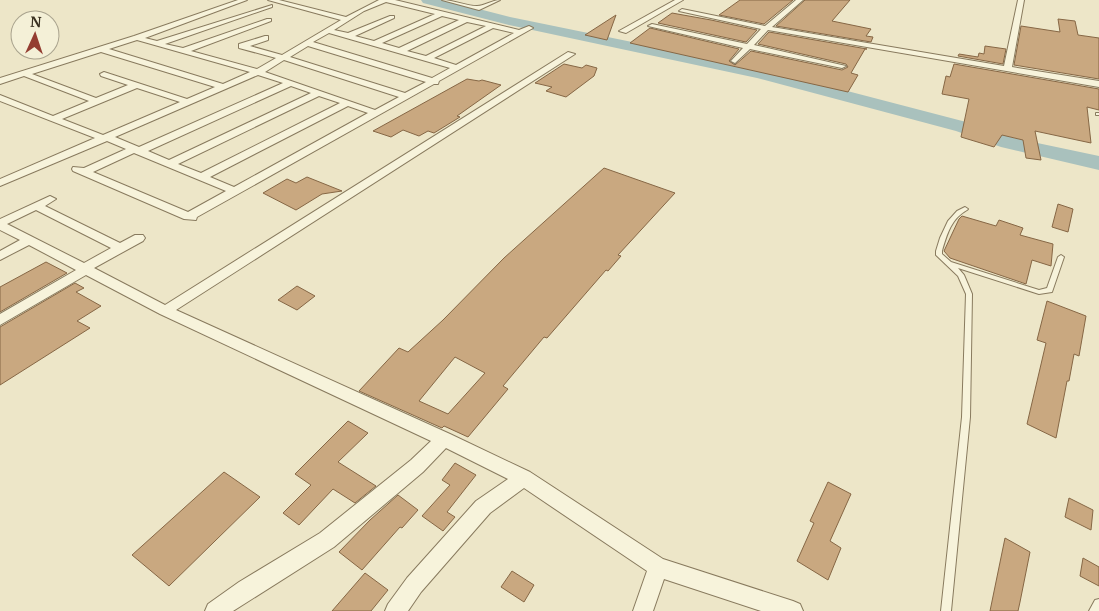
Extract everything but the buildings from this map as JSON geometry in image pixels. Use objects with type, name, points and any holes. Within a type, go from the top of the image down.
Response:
[{"type":"street","points":[[0,80],[137,38],[244,0]]},
{"type":"street","points":[[0,183],[258,72],[362,10],[386,0],[521,33]]},
{"type":"street","points":[[445,0],[458,1],[479,8],[497,0]]},
{"type":"street","points":[[623,31],[680,0]]},
{"type":"street","points":[[735,61],[766,28],[800,0]]},
{"type":"street","points":[[1008,68],[1021,0]]},
{"type":"street","points":[[157,44],[271,3],[347,19]]},
{"type":"street","points":[[348,36],[395,18],[362,10]]},
{"type":"street","points":[[682,11],[766,28],[1099,84]]},
{"type":"street","points":[[374,44],[442,14]]},
{"type":"street","points":[[400,51],[467,19]]},
{"type":"street","points":[[183,51],[269,20]]},
{"type":"street","points":[[427,59],[492,26]]},
{"type":"street","points":[[652,26],[842,66]]},
{"type":"street","points":[[81,170],[190,217],[529,28]]},
{"type":"street","points":[[328,30],[458,68]]},
{"type":"street","points":[[137,38],[258,72],[376,113]]},
{"type":"street","points":[[265,38],[242,46],[406,96]]},
{"type":"street","points":[[307,43],[434,82]]},
{"type":"street","points":[[100,48],[222,87]]},
{"type":"street","points":[[165,311],[571,54]]},
{"type":"street","points":[[23,73],[96,101]]},
{"type":"street","points":[[104,74],[187,102]]},
{"type":"street","points":[[81,170],[137,150],[291,83]]},
{"type":"street","points":[[53,118],[136,85]]},
{"type":"street","points":[[169,164],[319,93]]},
{"type":"street","points":[[0,98],[137,150],[235,191]]},
{"type":"street","points":[[201,177],[348,103]]},
{"type":"street","points":[[0,224],[50,199]]},
{"type":"street","points":[[36,206],[120,248]]},
{"type":"street","points":[[0,224],[84,270],[165,311],[444,439],[524,478],[658,567],[794,611]]},
{"type":"street","points":[[0,320],[139,238]]},
{"type":"street","points":[[0,256],[30,240]]},
{"type":"street","points":[[215,611],[246,589],[327,540],[417,466],[444,439]]},
{"type":"street","points":[[395,611],[414,585],[483,507],[524,478]]},
{"type":"street","points":[[643,611],[658,567]]},
{"type":"lane","points":[[946,611],[966,417],[969,294],[961,275],[951,264],[938,255],[950,222],[957,212],[966,209]]},
{"type":"lane","points":[[951,264],[1038,292],[1045,292],[1050,290],[1061,257]]},
{"type":"lane","points":[[1094,611],[1099,604]]},
{"type":"waterway","points":[[428,0],[509,21],[759,73],[963,127],[1008,143],[1099,163]]}]
